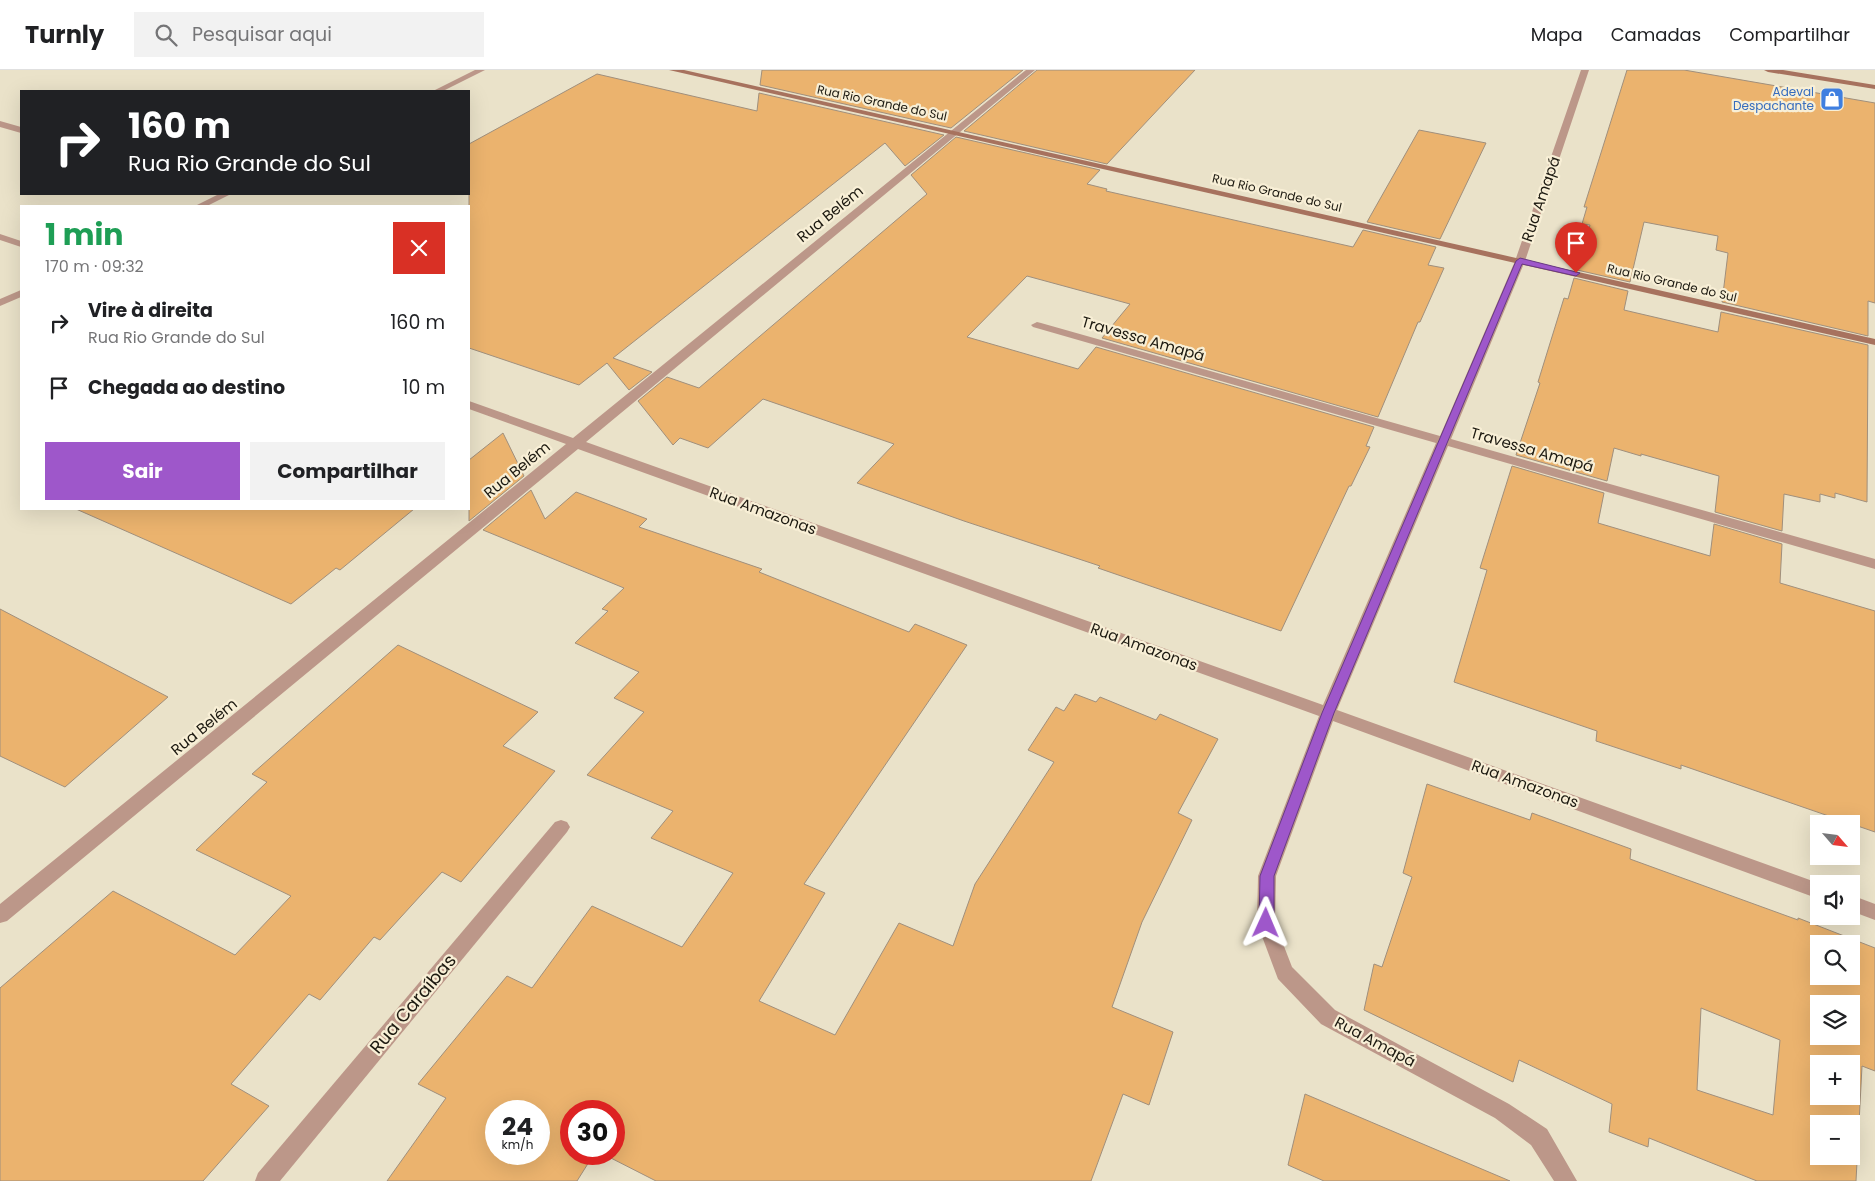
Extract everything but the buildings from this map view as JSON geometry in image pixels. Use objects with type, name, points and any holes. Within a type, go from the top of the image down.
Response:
[{"type":"street","points":[[440,90],[481,70]]},
{"type":"street","name":"Rua Rio Grande do Sul","points":[[673,70],[956,132],[1875,342]]},
{"type":"street","name":"Rua Belém","points":[[0,914],[1031,70]]},
{"type":"street","name":"Rua Amapá","points":[[1566,1181],[1539,1136],[1502,1110],[1328,1017],[1285,973],[1266,923],[1267,876],[1328,713],[1520,261],[1585,70]]},
{"type":"street","points":[[1768,70],[1875,87]]},
{"type":"street","points":[[0,124],[20,130]]},
{"type":"street","points":[[202,205],[224,195]]},
{"type":"street","points":[[0,237],[20,244]]},
{"type":"street","points":[[0,303],[20,293]]},
{"type":"street","name":"Travessa Amapá","points":[[1037,325],[1875,564]]},
{"type":"street","name":"Rua Amazonas","points":[[470,405],[1810,888]]},
{"type":"street","name":"Rua Caraíbas","points":[[266,1181],[561,827]]},
{"type":"street","points":[[1860,906],[1875,912]]},
{"type":"place","name":"Adeval Despachante","points":[[1832,99]]},
{"type":"route","points":[[1266,923],[1267,876],[1328,713],[1520,261],[1576,273]]}]
